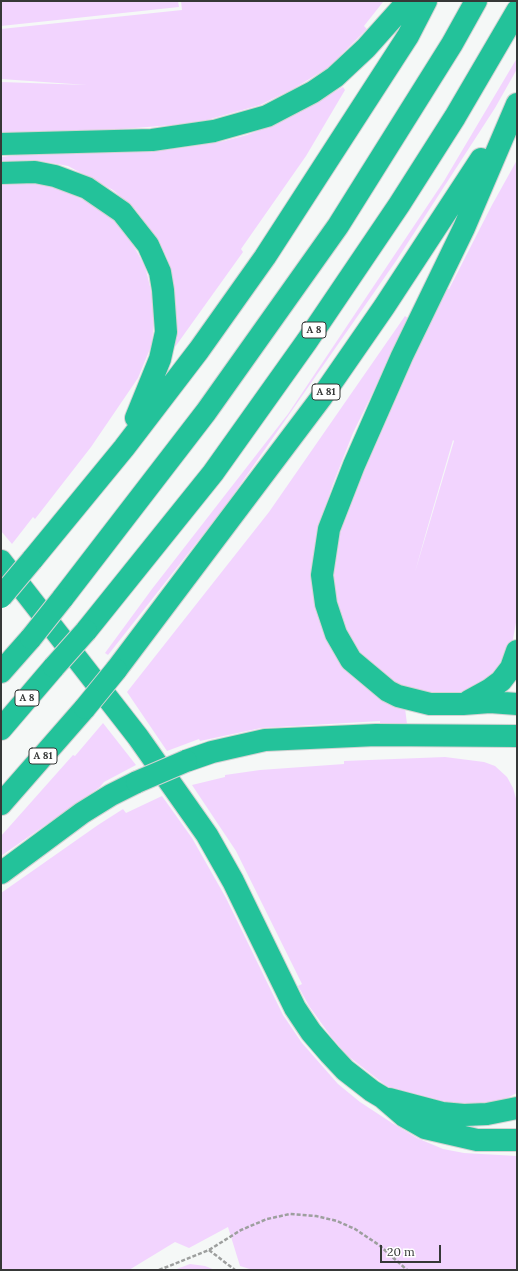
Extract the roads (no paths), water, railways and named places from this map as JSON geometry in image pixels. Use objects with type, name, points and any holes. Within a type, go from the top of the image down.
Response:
[{"type":"highway","points":[[1,144],[159,139],[214,131],[267,116],[313,92],[335,77],[366,48],[408,1]]},
{"type":"highway","points":[[1,597],[124,448],[199,350],[266,257],[408,36],[426,1]]},
{"type":"highway","points":[[1,672],[62,600],[206,412],[338,226],[452,44],[476,1]]},
{"type":"highway","name":"A 8","points":[[1,729],[86,631],[213,473],[307,341],[447,130],[517,11]]},
{"type":"highway","name":"A 81","points":[[1,804],[116,670],[322,398],[460,193],[517,99]]},
{"type":"highway","points":[[517,104],[464,228],[402,356],[354,465],[329,529],[323,561],[322,589],[330,620],[351,660],[372,678],[398,696],[419,702],[463,704],[490,702],[517,704]]},
{"type":"highway","points":[[1,173],[35,172],[55,176],[87,188],[122,212],[148,244],[160,272],[164,290],[166,332],[160,359],[124,448]]},
{"type":"highway","points":[[1,561],[138,737],[208,835],[236,888],[295,1008],[310,1032],[345,1070],[404,1116],[430,1130],[477,1140],[517,1140]]},
{"type":"highway","points":[[463,704],[489,690],[501,681],[511,668],[517,650]]},
{"type":"highway","points":[[1,872],[82,813],[111,795],[186,761],[212,752],[265,740],[376,735],[517,736]]},
{"type":"highway","points":[[382,1098],[442,1113],[464,1115],[487,1114],[517,1108]]}]
